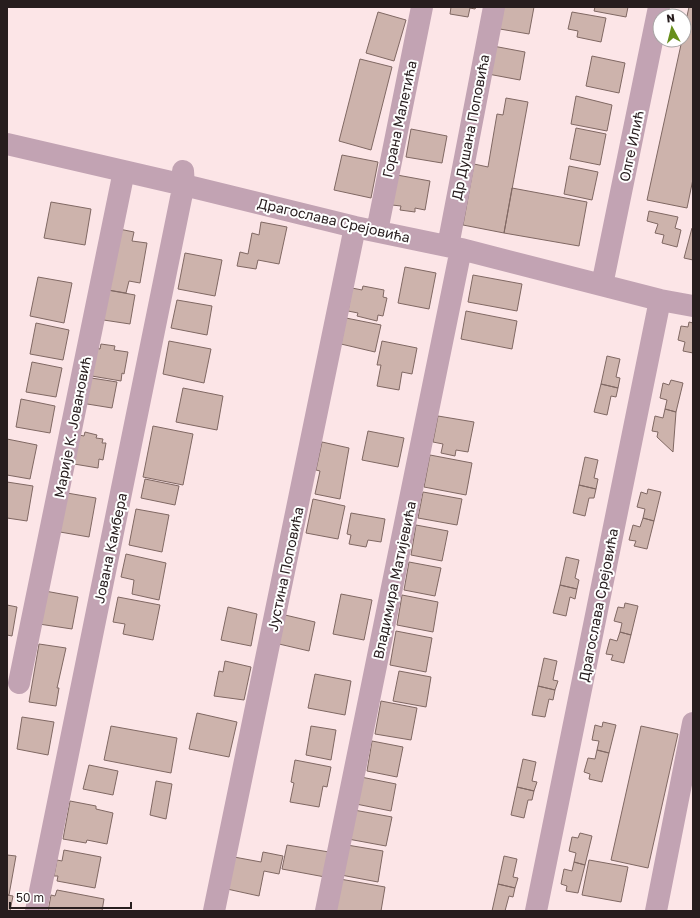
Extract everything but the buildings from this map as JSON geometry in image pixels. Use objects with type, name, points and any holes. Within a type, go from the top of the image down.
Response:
[{"type":"street","name":"Горана Малетића","points":[[377,231],[422,7]]},
{"type":"street","name":"Др Душана Поповића","points":[[454,248],[494,7]]},
{"type":"street","name":"Олге Илић","points":[[602,285],[659,7]]},
{"type":"street","name":"Драгослава Срејовића","points":[[7,144],[124,171],[184,178],[355,227],[454,248],[660,300],[693,306]]},
{"type":"street","name":"Марије К. Јовановић","points":[[19,684],[124,171]]},
{"type":"street","name":"Јована Камбера","points":[[36,911],[184,178]]},
{"type":"street","name":"Јустина Поповића","points":[[214,911],[355,227]]},
{"type":"street","name":"Владимира Матијевића","points":[[326,911],[454,248]]},
{"type":"street","name":"Драгослава Срејовића","points":[[536,911],[660,300]]},
{"type":"street","points":[[656,911],[693,723]]}]
